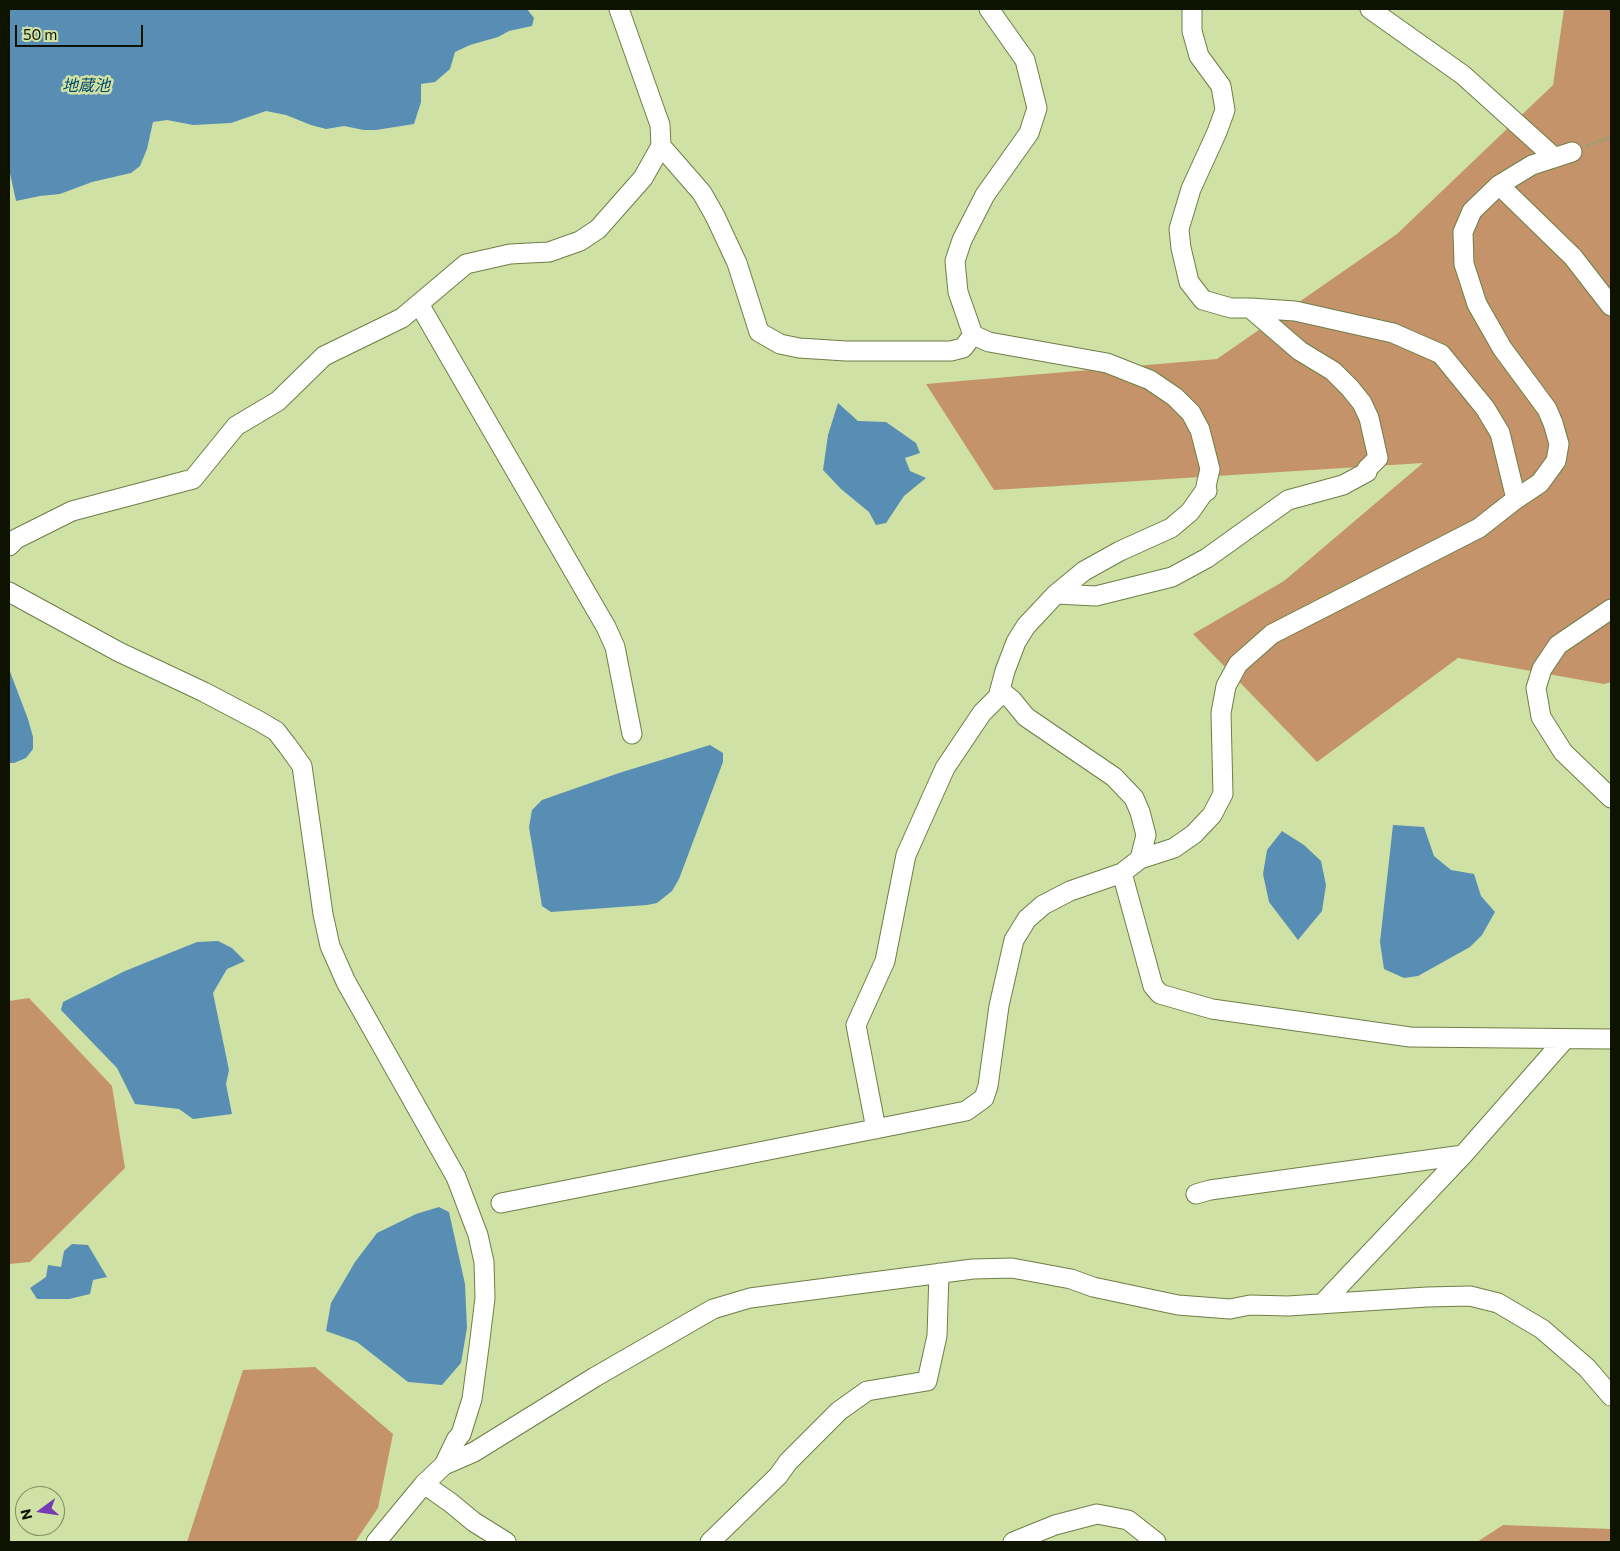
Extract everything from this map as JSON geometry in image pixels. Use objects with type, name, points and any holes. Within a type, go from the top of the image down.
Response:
[{"type":"street","points":[[9,546],[16,539],[72,511],[193,478],[236,426],[278,401],[324,356],[402,318],[466,264],[510,254],[548,252],[580,241],[598,229],[643,178],[660,146],[660,125],[619,9]]},
{"type":"street","points":[[876,1129],[856,1026],[884,961],[906,855],[945,768],[982,713],[998,697],[1016,642],[1026,626],[1056,594],[1084,571],[1120,550],[1171,528],[1190,512],[1204,492],[1207,491],[1206,486],[1210,469],[1200,430],[1191,413],[1175,397],[1150,380],[1107,363],[988,342],[973,335],[958,292],[955,261],[962,240],[985,195],[1029,133],[1037,108],[1025,60],[990,9]]},
{"type":"street","points":[[1192,9],[1192,31],[1198,56],[1221,86],[1225,110],[1218,132],[1191,189],[1179,228],[1181,248],[1189,282],[1203,300],[1230,308],[1295,311],[1392,333],[1441,354],[1485,408],[1500,432],[1516,499]]},
{"type":"street","points":[[1370,9],[1463,75],[1564,155]]},
{"type":"street","points":[[660,146],[702,193],[715,216],[737,263],[759,332],[780,344],[799,348],[846,351],[951,351],[964,348],[973,335]]},
{"type":"street","points":[[501,1203],[966,1112],[984,1098],[988,1086],[1000,1006],[1014,940],[1027,919],[1043,905],[1070,892],[1122,873],[1140,859],[1174,848],[1194,834],[1212,815],[1223,794],[1221,712],[1226,686],[1238,664],[1272,634],[1479,528],[1540,483],[1556,461],[1559,444],[1547,409],[1502,348],[1477,304],[1464,264],[1463,232],[1472,211],[1499,185],[1532,165],[1564,155]]},
{"type":"street","points":[[1499,185],[1572,256],[1611,306]]},
{"type":"street","points":[[419,304],[606,627],[615,647],[632,734]]},
{"type":"street","points":[[1056,594],[1096,596],[1172,577],[1207,558],[1288,500],[1343,485],[1367,472],[1378,458],[1369,418],[1362,403],[1350,388],[1333,371],[1300,351],[1250,308]]},
{"type":"street","points":[[9,592],[120,652],[204,692],[276,731],[302,766],[322,914],[330,946],[346,982],[456,1177],[478,1235],[484,1262],[486,1298],[472,1399],[461,1434],[444,1465]]},
{"type":"street","points":[[1611,609],[1558,645],[1542,669],[1536,688],[1541,716],[1563,752],[1611,798]]},
{"type":"street","points":[[1000,690],[1012,700],[1026,717],[1114,777],[1134,798],[1146,835],[1140,859]]},
{"type":"street","points":[[1122,873],[1153,986],[1160,994],[1212,1009],[1410,1037],[1611,1039]]},
{"type":"street","points":[[1322,1304],[1463,1155],[1565,1039]]},
{"type":"street","points":[[1196,1194],[1210,1190],[1463,1155]]},
{"type":"street","points":[[376,1542],[424,1484],[444,1465],[474,1452],[596,1377],[714,1309],[750,1298],[884,1282],[899,1278],[939,1273],[973,1269],[1012,1268],[1071,1279],[1093,1287],[1178,1305],[1230,1309],[1250,1305],[1288,1306],[1470,1296],[1498,1303],[1542,1329],[1587,1368],[1611,1396]]},
{"type":"street","points":[[710,1542],[778,1476],[788,1462],[839,1411],[867,1391],[927,1381],[937,1336],[939,1273]]},
{"type":"street","points":[[424,1484],[474,1522],[506,1542]]},
{"type":"street","points":[[1013,1542],[1055,1525],[1097,1514],[1128,1520],[1156,1542]]},
{"type":"path","points":[[1564,155],[1611,137]]},
{"type":"shaded area","points":[[1564,9],[1611,9],[1611,682],[1604,684],[1458,658],[1317,762],[1193,634],[1284,581],[1423,463],[994,490],[926,384],[1217,359],[1397,234],[1553,85]]},
{"type":"shaded area","points":[[29,998],[112,1086],[125,1168],[30,1262],[9,1264],[9,1001]]},
{"type":"shaded area","points":[[315,1367],[393,1434],[378,1508],[355,1542],[187,1542],[243,1370]]},
{"type":"shaded area","points":[[1503,1525],[1611,1529],[1611,1542],[1477,1542]]},
{"type":"water","name":"地蔵池","points":[[9,9],[527,9],[534,18],[532,26],[509,31],[498,37],[470,45],[455,52],[450,69],[435,82],[421,84],[421,102],[414,124],[376,130],[344,126],[326,129],[286,115],[266,111],[231,123],[193,125],[167,120],[153,122],[147,149],[140,166],[131,173],[92,182],[60,194],[16,201],[9,169]]},
{"type":"water","points":[[838,403],[858,421],[886,422],[916,443],[920,453],[905,458],[910,471],[926,478],[904,496],[886,523],[876,525],[869,512],[841,489],[823,470],[828,435]]},
{"type":"water","points":[[9,669],[33,737],[33,749],[26,758],[14,763],[9,763]]},
{"type":"water","points":[[710,745],[723,753],[723,762],[679,879],[672,891],[657,903],[647,905],[551,912],[542,906],[529,827],[532,810],[542,800],[619,773]]},
{"type":"water","points":[[1393,825],[1424,827],[1434,856],[1451,870],[1474,874],[1481,896],[1495,912],[1482,935],[1470,947],[1418,976],[1404,978],[1384,969],[1380,942]]},
{"type":"water","points":[[1282,831],[1304,845],[1321,861],[1326,885],[1322,911],[1298,940],[1269,902],[1263,874],[1267,850]]},
{"type":"water","points":[[218,941],[232,948],[245,961],[227,969],[213,993],[229,1070],[226,1084],[232,1114],[193,1119],[179,1109],[135,1104],[117,1068],[61,1010],[63,1002],[125,971],[197,942]]},
{"type":"water","points":[[439,1207],[449,1212],[465,1284],[467,1328],[461,1363],[442,1385],[408,1382],[357,1342],[326,1331],[331,1303],[355,1262],[377,1233],[416,1214]]},
{"type":"water","points":[[72,1244],[88,1245],[107,1277],[93,1280],[90,1294],[69,1299],[37,1299],[30,1288],[46,1277],[48,1265],[61,1267],[64,1251]]}]
